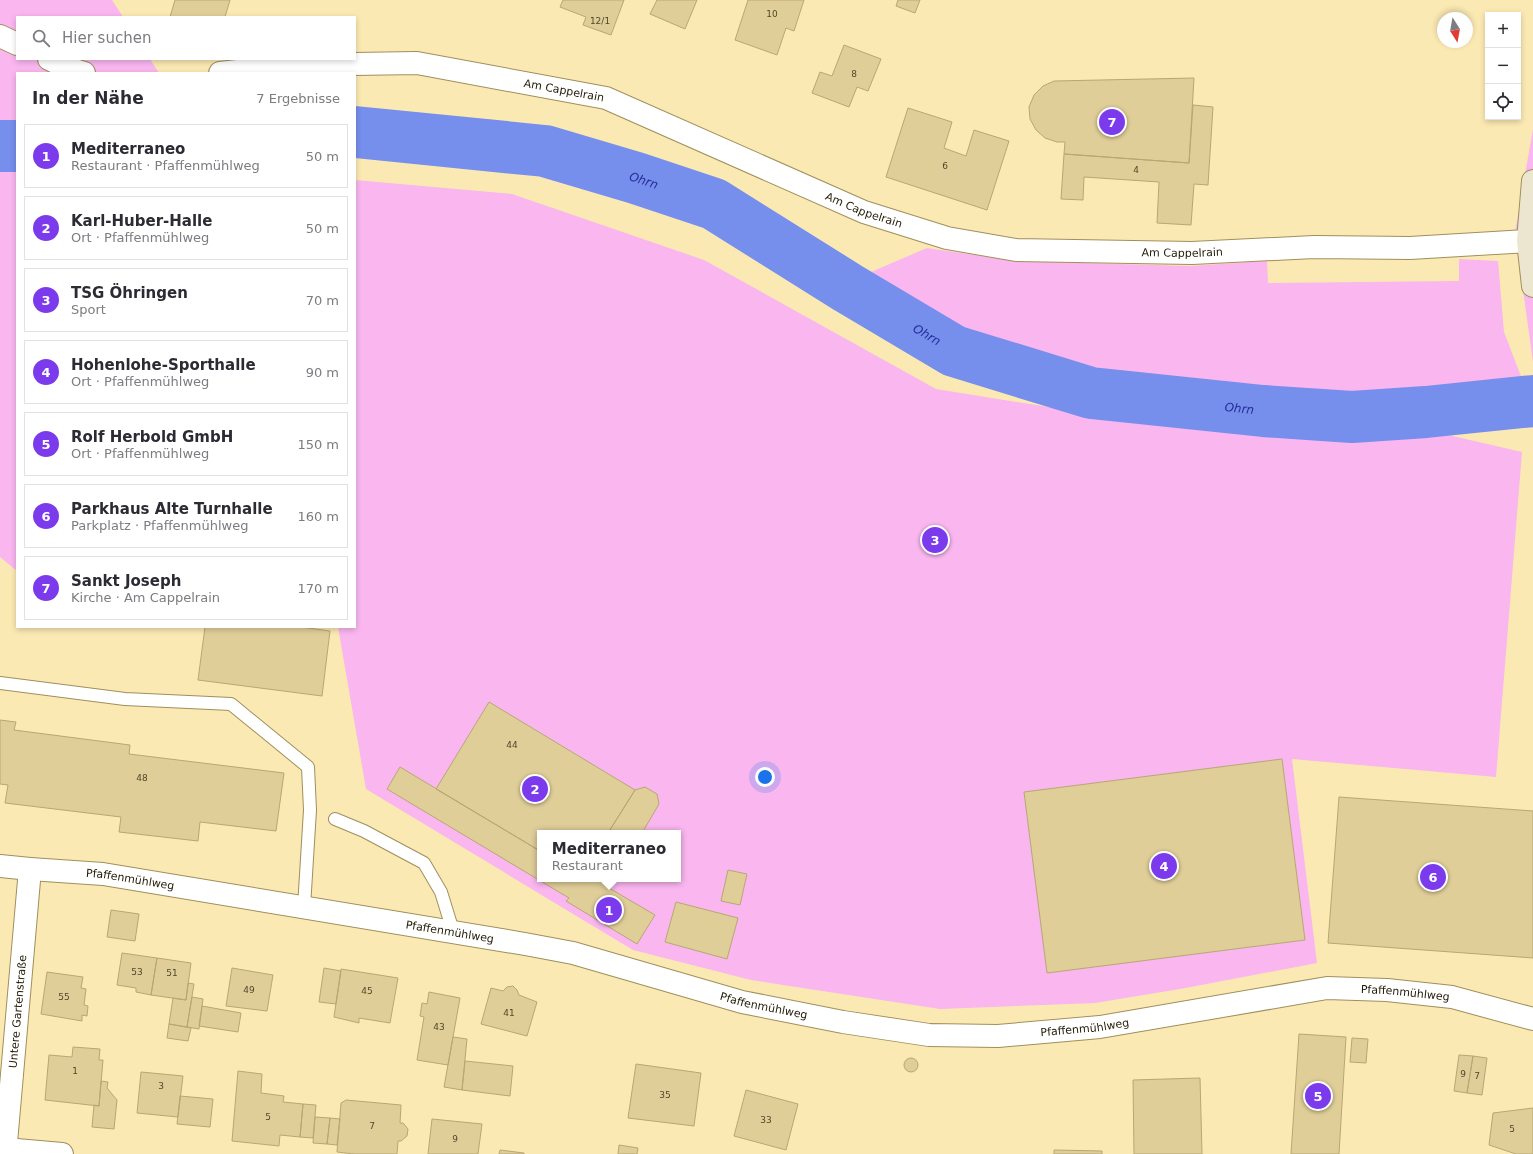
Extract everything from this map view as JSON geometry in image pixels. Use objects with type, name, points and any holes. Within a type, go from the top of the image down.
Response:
[{"type":"main road","points":[[1533,180],[1528,241],[1533,286]]},
{"type":"street","points":[[0,36],[16,44]]},
{"type":"street","points":[[51,60],[65,67],[81,72]]},
{"type":"street","name":"Am Cappelrain","points":[[230,72],[291,66],[417,63],[606,98],[864,212],[947,238],[1016,250],[1192,253],[1314,247],[1410,248],[1528,241]]},
{"type":"street","name":"Pfaffenmühlweg","points":[[0,866],[103,874],[572,952],[742,1002],[844,1022],[930,1036],[998,1036],[1100,1027],[1327,988],[1387,990],[1452,996],[1533,1019]]},
{"type":"street","name":"Untere Gartenstraße","points":[[5,1151],[30,869]]},
{"type":"street","points":[[5,1151],[62,1154]]},
{"type":"lane","points":[[0,683],[125,699],[231,704],[308,767],[310,810],[304,907]]},
{"type":"lane","points":[[335,819],[364,831],[424,863],[441,892],[453,931]]},
{"type":"shaded area","points":[[0,0],[112,0],[122,16],[16,16],[16,60],[151,60],[158,72],[16,72],[16,570],[0,557]]},
{"type":"shaded area","points":[[1533,129],[1533,362],[1515,232]]},
{"type":"shaded area","points":[[356,180],[512,194],[704,260],[936,389],[1092,414],[1262,425],[1431,431],[1522,452],[1496,777],[1292,759],[1317,963],[1180,989],[1095,1003],[940,1009],[751,980],[633,950],[366,789],[338,628],[356,628]]},
{"type":"shaded area","points":[[927,248],[1016,261],[1189,266],[1267,261],[1268,283],[1459,281],[1459,259],[1498,261],[1504,332],[1529,397],[1258,402],[1094,384],[953,337],[857,278]]},
{"type":"building","points":[[175,0],[230,0],[225,16],[170,16]]},
{"type":"building","points":[[563,0],[624,0],[611,35],[583,25],[586,17],[560,7]]},
{"type":"building","points":[[657,0],[697,0],[685,29],[650,14]]},
{"type":"building","points":[[748,0],[804,0],[794,31],[786,28],[777,55],[735,40]]},
{"type":"building","points":[[898,0],[920,0],[915,13],[896,6]]},
{"type":"building","points":[[844,45],[881,59],[868,91],[857,87],[849,107],[812,93],[820,72],[832,76]]},
{"type":"building","points":[[1194,78],[1189,163],[1064,154],[1065,142],[1057,142],[1045,138],[1036,130],[1030,119],[1029,107],[1034,95],[1043,86],[1054,81]]},
{"type":"building","points":[[1193,105],[1213,107],[1208,185],[1194,184],[1191,225],[1157,223],[1159,182],[1084,177],[1083,200],[1061,199],[1064,154],[1189,163]]},
{"type":"building","points":[[908,108],[952,122],[944,148],[966,156],[974,130],[1009,141],[987,210],[886,177]]},
{"type":"building","points":[[205,628],[308,628],[330,631],[322,696],[198,680]]},
{"type":"building","points":[[489,702],[635,790],[610,830],[537,830],[537,849],[436,789]]},
{"type":"building","points":[[0,720],[16,722],[14,730],[130,745],[129,754],[284,773],[276,831],[200,822],[198,841],[119,832],[121,817],[5,803],[8,785],[0,784]]},
{"type":"building","points":[[1282,759],[1305,940],[1047,973],[1024,792]]},
{"type":"building","points":[[400,767],[537,849],[537,879],[387,789]]},
{"type":"building","points":[[645,787],[657,794],[659,804],[644,830],[610,830],[635,790]]},
{"type":"building","points":[[1339,797],[1533,811],[1533,958],[1328,943]]},
{"type":"building","points":[[728,870],[747,874],[740,905],[721,901]]},
{"type":"building","points":[[542,882],[612,882],[609,888],[655,915],[637,944],[566,901],[569,898]]},
{"type":"building","points":[[676,902],[738,918],[727,959],[665,942]]},
{"type":"building","points":[[111,910],[139,914],[135,941],[107,937]]},
{"type":"building","points":[[122,953],[157,958],[151,995],[136,992],[136,988],[117,985]]},
{"type":"building","points":[[157,958],[191,963],[186,1000],[151,995]]},
{"type":"building","points":[[232,968],[273,975],[267,1011],[226,1006]]},
{"type":"building","points":[[324,968],[341,971],[336,1004],[319,1002]]},
{"type":"building","points":[[341,969],[398,978],[390,1023],[359,1018],[359,1023],[334,1017]]},
{"type":"building","points":[[47,972],[83,977],[81,988],[86,989],[84,1005],[88,1006],[87,1016],[82,1015],[82,1021],[41,1014]]},
{"type":"building","points":[[188,983],[194,984],[187,1027],[169,1024],[173,998],[186,1000]]},
{"type":"building","points":[[513,986],[519,995],[537,1002],[527,1036],[481,1024],[491,988],[503,991],[507,987]]},
{"type":"building","points":[[429,992],[460,998],[448,1065],[417,1060],[424,1017],[420,1016],[422,1003],[427,1004]]},
{"type":"building","points":[[192,997],[203,999],[199,1029],[187,1027]]},
{"type":"building","points":[[202,1006],[241,1013],[238,1032],[199,1026]]},
{"type":"building","points":[[169,1024],[191,1028],[188,1041],[167,1038]]},
{"type":"building","points":[[1299,1034],[1346,1037],[1339,1154],[1291,1154]]},
{"type":"building","points":[[453,1037],[467,1039],[462,1090],[444,1087]]},
{"type":"building","points":[[1352,1038],[1368,1039],[1366,1063],[1350,1062]]},
{"type":"building","points":[[73,1047],[100,1049],[99,1060],[103,1060],[99,1106],[45,1100],[49,1055],[72,1057]]},
{"type":"building","points":[[1459,1055],[1473,1056],[1467,1093],[1454,1091]]},
{"type":"building","points":[[1473,1056],[1487,1058],[1482,1095],[1467,1093]]},
{"type":"building","points":[[908,1058],[914,1058],[918,1062],[918,1068],[914,1072],[908,1072],[904,1068],[904,1062]]},
{"type":"building","points":[[465,1061],[513,1066],[510,1096],[462,1090]]},
{"type":"building","points":[[636,1064],[701,1073],[694,1126],[628,1118]]},
{"type":"building","points":[[238,1071],[262,1074],[261,1093],[284,1096],[283,1102],[303,1104],[300,1137],[280,1135],[279,1146],[232,1141]]},
{"type":"building","points":[[141,1072],[183,1076],[178,1117],[137,1113]]},
{"type":"building","points":[[1200,1078],[1202,1154],[1134,1154],[1133,1080]]},
{"type":"building","points":[[101,1081],[108,1082],[107,1088],[117,1100],[114,1129],[92,1127],[94,1105],[99,1106]]},
{"type":"building","points":[[746,1090],[798,1104],[786,1150],[734,1136]]},
{"type":"building","points":[[180,1096],[213,1099],[210,1127],[177,1124]]},
{"type":"building","points":[[346,1100],[401,1105],[400,1123],[403,1123],[408,1129],[407,1136],[401,1141],[398,1141],[397,1154],[354,1154],[337,1152],[341,1103]]},
{"type":"building","points":[[303,1104],[316,1105],[313,1138],[300,1137]]},
{"type":"building","points":[[1533,1108],[1533,1154],[1516,1154],[1489,1145],[1493,1113]]},
{"type":"building","points":[[315,1117],[330,1118],[327,1144],[313,1143]]},
{"type":"building","points":[[330,1118],[340,1119],[337,1145],[327,1144]]},
{"type":"building","points":[[432,1119],[482,1124],[478,1154],[428,1154]]},
{"type":"building","points":[[619,1145],[638,1148],[637,1154],[618,1154]]},
{"type":"building","points":[[500,1150],[524,1153],[524,1154],[499,1154]]},
{"type":"building","points":[[1054,1150],[1102,1151],[1102,1154],[1054,1154]]},
{"type":"waterway","name":"Ohrn","points":[[356,132],[545,151],[636,178],[714,204],[848,288],[954,351],[1091,393],[1263,411],[1352,417],[1426,412],[1533,401]]},
{"type":"waterway","name":"Ohrn","points":[[0,146],[16,146]]},
{"type":"place","name":"Sankt Joseph","points":[[1112,122]]},
{"type":"place","name":"TSG Öhringen","points":[[935,540]]},
{"type":"place","name":"Karl-Huber-Halle","points":[[535,789]]},
{"type":"place","name":"Hohenlohe-Sporthalle","points":[[1164,866]]},
{"type":"place","name":"Parkhaus Alte Turnhalle","points":[[1433,877]]},
{"type":"place","name":"Mediterraneo","points":[[609,910]]},
{"type":"place","name":"Rolf Herbold GmbH","points":[[1318,1096]]}]
